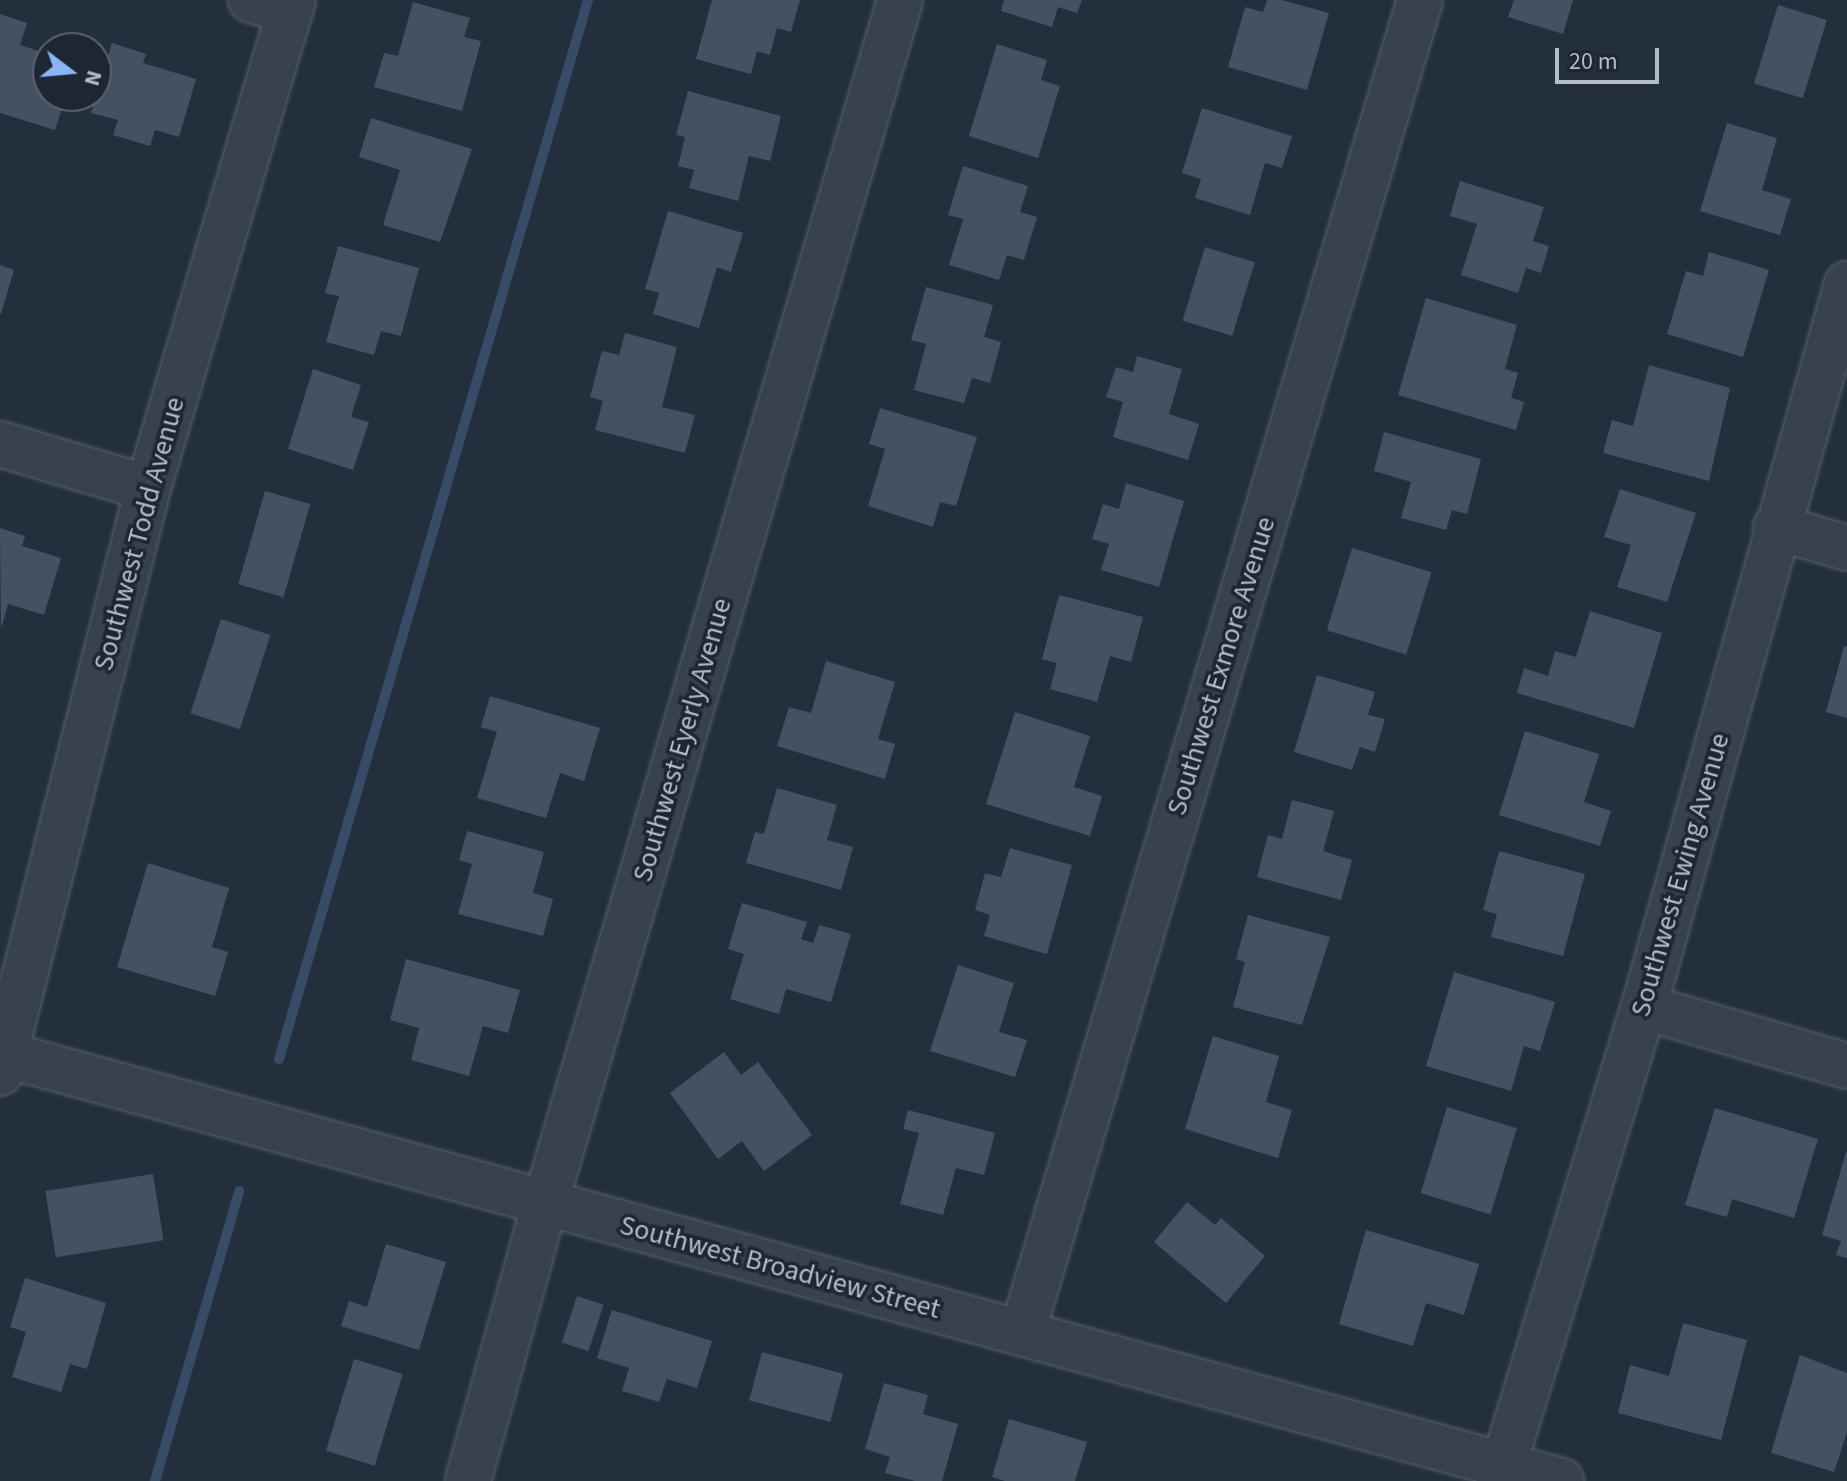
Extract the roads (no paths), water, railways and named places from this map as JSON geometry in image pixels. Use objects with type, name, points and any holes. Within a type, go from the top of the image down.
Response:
[{"type":"street","name":"Southwest Eyerly Avenue","points":[[468,1481],[545,1204],[900,0]]},
{"type":"street","name":"Southwest Exmore Avenue","points":[[1022,1333],[1420,0]]},
{"type":"street","name":"Southwest Todd Avenue","points":[[2,1060],[148,488],[278,4]]},
{"type":"street","name":"Southwest Ewing Avenue","points":[[1504,1464],[1644,1007],[1776,527],[1847,284]]},
{"type":"street","points":[[0,444],[148,488]]},
{"type":"street","points":[[1776,527],[1847,548]]},
{"type":"street","points":[[1644,1007],[1847,1066]]},
{"type":"street","name":"Southwest Broadview Street","points":[[2,1060],[545,1204],[1561,1481]]},
{"type":"waterway","points":[[279,1059],[588,0]]},
{"type":"waterway","points":[[155,1481],[239,1191]]}]
